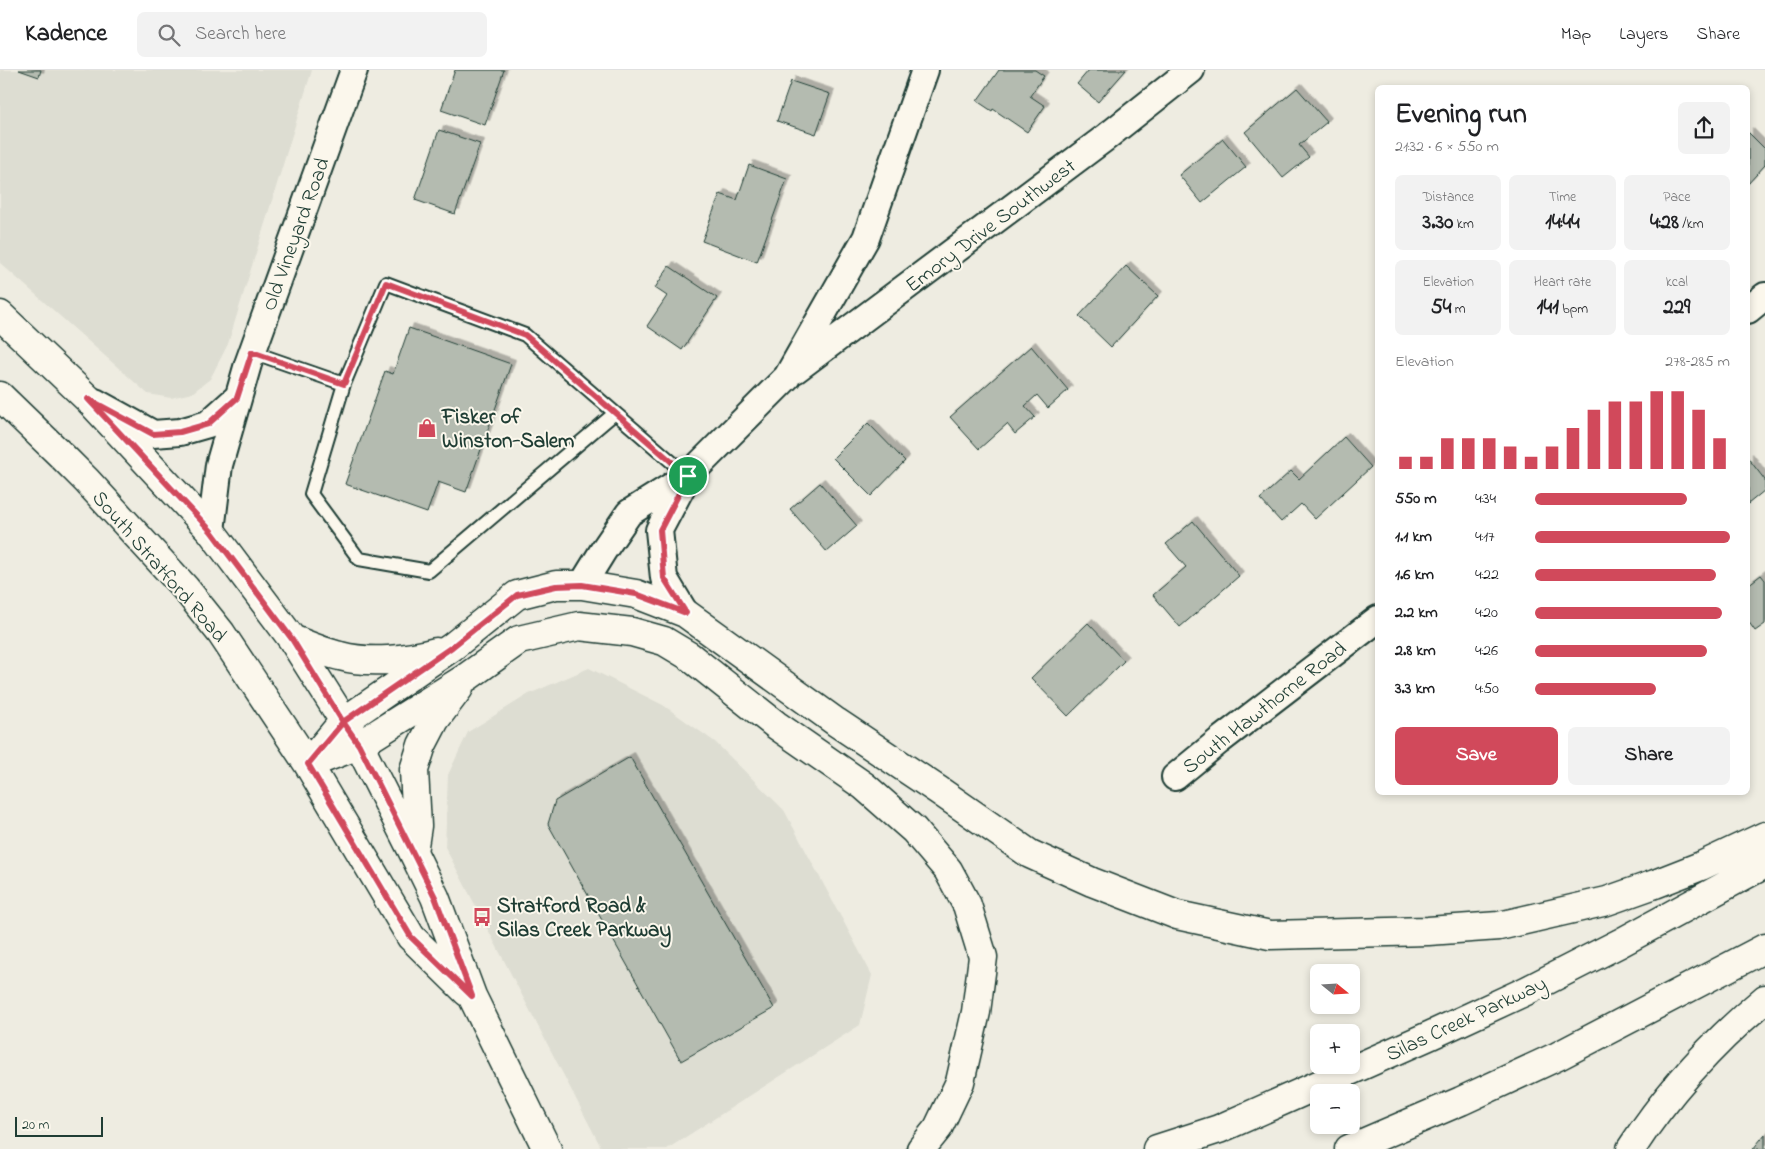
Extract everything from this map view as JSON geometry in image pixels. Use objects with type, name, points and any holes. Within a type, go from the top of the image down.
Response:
[{"type":"main road","name":"South Stratford Road","points":[[0,314],[88,399],[211,531],[292,639],[359,745],[414,852],[435,897],[472,996],[547,1149]]},
{"type":"main road","name":"South Stratford Road","points":[[0,396],[62,456],[185,588],[222,633],[308,764],[411,937],[472,996]]},
{"type":"main road","points":[[308,764],[343,722],[452,647],[517,595],[556,586],[582,585],[636,594],[686,613],[836,722],[1030,854],[1092,882],[1177,915],[1260,933],[1270,935],[1428,931],[1499,926],[1607,901],[1701,866],[1765,836]]},
{"type":"main road","points":[[308,764],[359,745],[467,677],[519,640],[579,626],[632,632],[664,642],[689,656],[776,725],[864,786],[914,830],[948,870],[967,905],[982,957],[976,1012],[960,1082],[938,1128],[921,1149]]},
{"type":"main road","points":[[292,639],[341,656],[384,661],[417,657],[452,647]]},
{"type":"main road","points":[[414,852],[417,826],[414,770],[422,745],[435,720],[467,677]]},
{"type":"main road","name":"Silas Creek Parkway","points":[[1157,1149],[1219,1129],[1423,1039],[1526,991],[1620,943],[1765,864]]},
{"type":"main road","points":[[1348,1149],[1558,1056],[1765,948]]},
{"type":"main road","points":[[1631,1149],[1685,1077],[1732,1026],[1765,999]]},
{"type":"street","name":"Old Vineyard Road","points":[[211,531],[219,465],[237,398],[354,70]]},
{"type":"street","points":[[582,585],[629,514],[688,476],[787,377],[866,238],[925,70]]},
{"type":"street","name":"Emory Drive Southwest","points":[[787,377],[1106,138],[1191,70]]},
{"type":"street","points":[[1750,308],[1765,296]]},
{"type":"street","points":[[88,399],[153,434],[180,432],[208,424],[237,398]]},
{"type":"street","points":[[686,613],[664,578],[660,530],[688,476]]},
{"type":"street","name":"South Hawthorne Road","points":[[1175,777],[1218,741],[1375,621]]},
{"type":"lane","points":[[615,413],[428,570],[358,559],[311,494],[344,384],[386,283],[525,335],[688,476]]},
{"type":"lane","points":[[252,352],[344,384]]},
{"type":"shaded area","points":[[0,70],[312,70],[228,344],[210,379],[192,393],[171,398],[148,394],[0,263]]},
{"type":"shaded area","points":[[589,668],[663,705],[715,742],[784,810],[872,975],[860,1025],[667,1149],[602,1149],[445,847],[448,775],[468,732],[529,694]]},
{"type":"building","points":[[19,70],[41,70],[39,77]]},
{"type":"building","points":[[455,70],[504,70],[485,125],[441,110]]},
{"type":"building","points":[[999,70],[1035,70],[1044,76],[1030,96],[1045,106],[1027,132],[993,109],[992,111],[977,101]]},
{"type":"building","points":[[1089,70],[1126,70],[1098,102],[1077,84]]},
{"type":"building","points":[[791,81],[830,94],[816,134],[777,121]]},
{"type":"building","points":[[1297,88],[1327,122],[1299,145],[1309,157],[1283,178],[1245,132]]},
{"type":"building","points":[[439,130],[480,144],[455,214],[415,200]]},
{"type":"building","points":[[1750,134],[1765,149],[1765,165],[1750,182]]},
{"type":"building","points":[[1223,139],[1246,167],[1202,203],[1179,175]]},
{"type":"building","points":[[749,165],[787,179],[757,262],[702,241],[720,194],[737,200]]},
{"type":"building","points":[[669,266],[717,298],[682,350],[647,326],[667,296],[655,288]]},
{"type":"building","points":[[1126,266],[1158,296],[1111,347],[1079,316]]},
{"type":"building","name":"Fisker of Winston-Salem","points":[[409,328],[511,364],[466,492],[438,482],[427,513],[345,484],[385,371],[393,374]]},
{"type":"building","points":[[1031,346],[1068,390],[1048,408],[1037,395],[1025,406],[1035,417],[1015,434],[1007,424],[979,449],[950,417]]},
{"type":"building","points":[[868,423],[905,461],[871,496],[833,458]]},
{"type":"building","points":[[1344,437],[1371,467],[1315,519],[1301,504],[1281,522],[1260,499],[1291,471],[1299,479]]},
{"type":"building","points":[[1750,461],[1765,480],[1765,490],[1750,502]]},
{"type":"building","points":[[820,483],[857,526],[827,552],[790,509]]},
{"type":"building","points":[[1193,521],[1239,576],[1180,627],[1153,595],[1186,567],[1166,544]]},
{"type":"building","points":[[1761,575],[1765,580],[1765,624],[1755,631],[1750,624],[1750,583]]},
{"type":"building","points":[[1088,623],[1124,661],[1068,716],[1031,678]]},
{"type":"building","points":[[630,757],[774,1008],[681,1061],[548,824],[555,801]]},
{"type":"building","points":[[1765,1134],[1765,1149],[1753,1149]]},
{"type":"place","name":"Fisker of Winston-Salem","points":[[427,428]]},
{"type":"place","name":"Stratford Road & Silas Creek Parkway","points":[[482,917]]},
{"type":"route","points":[[688,476],[525,335],[386,283],[344,384],[252,352],[237,398],[208,424],[180,432],[153,434],[88,399],[211,531],[292,639],[343,722],[308,764],[411,937],[472,996],[435,897],[414,852],[359,745],[343,722],[452,647],[517,595],[556,586],[582,585],[636,594],[686,613],[664,578],[660,530],[688,476]]}]
